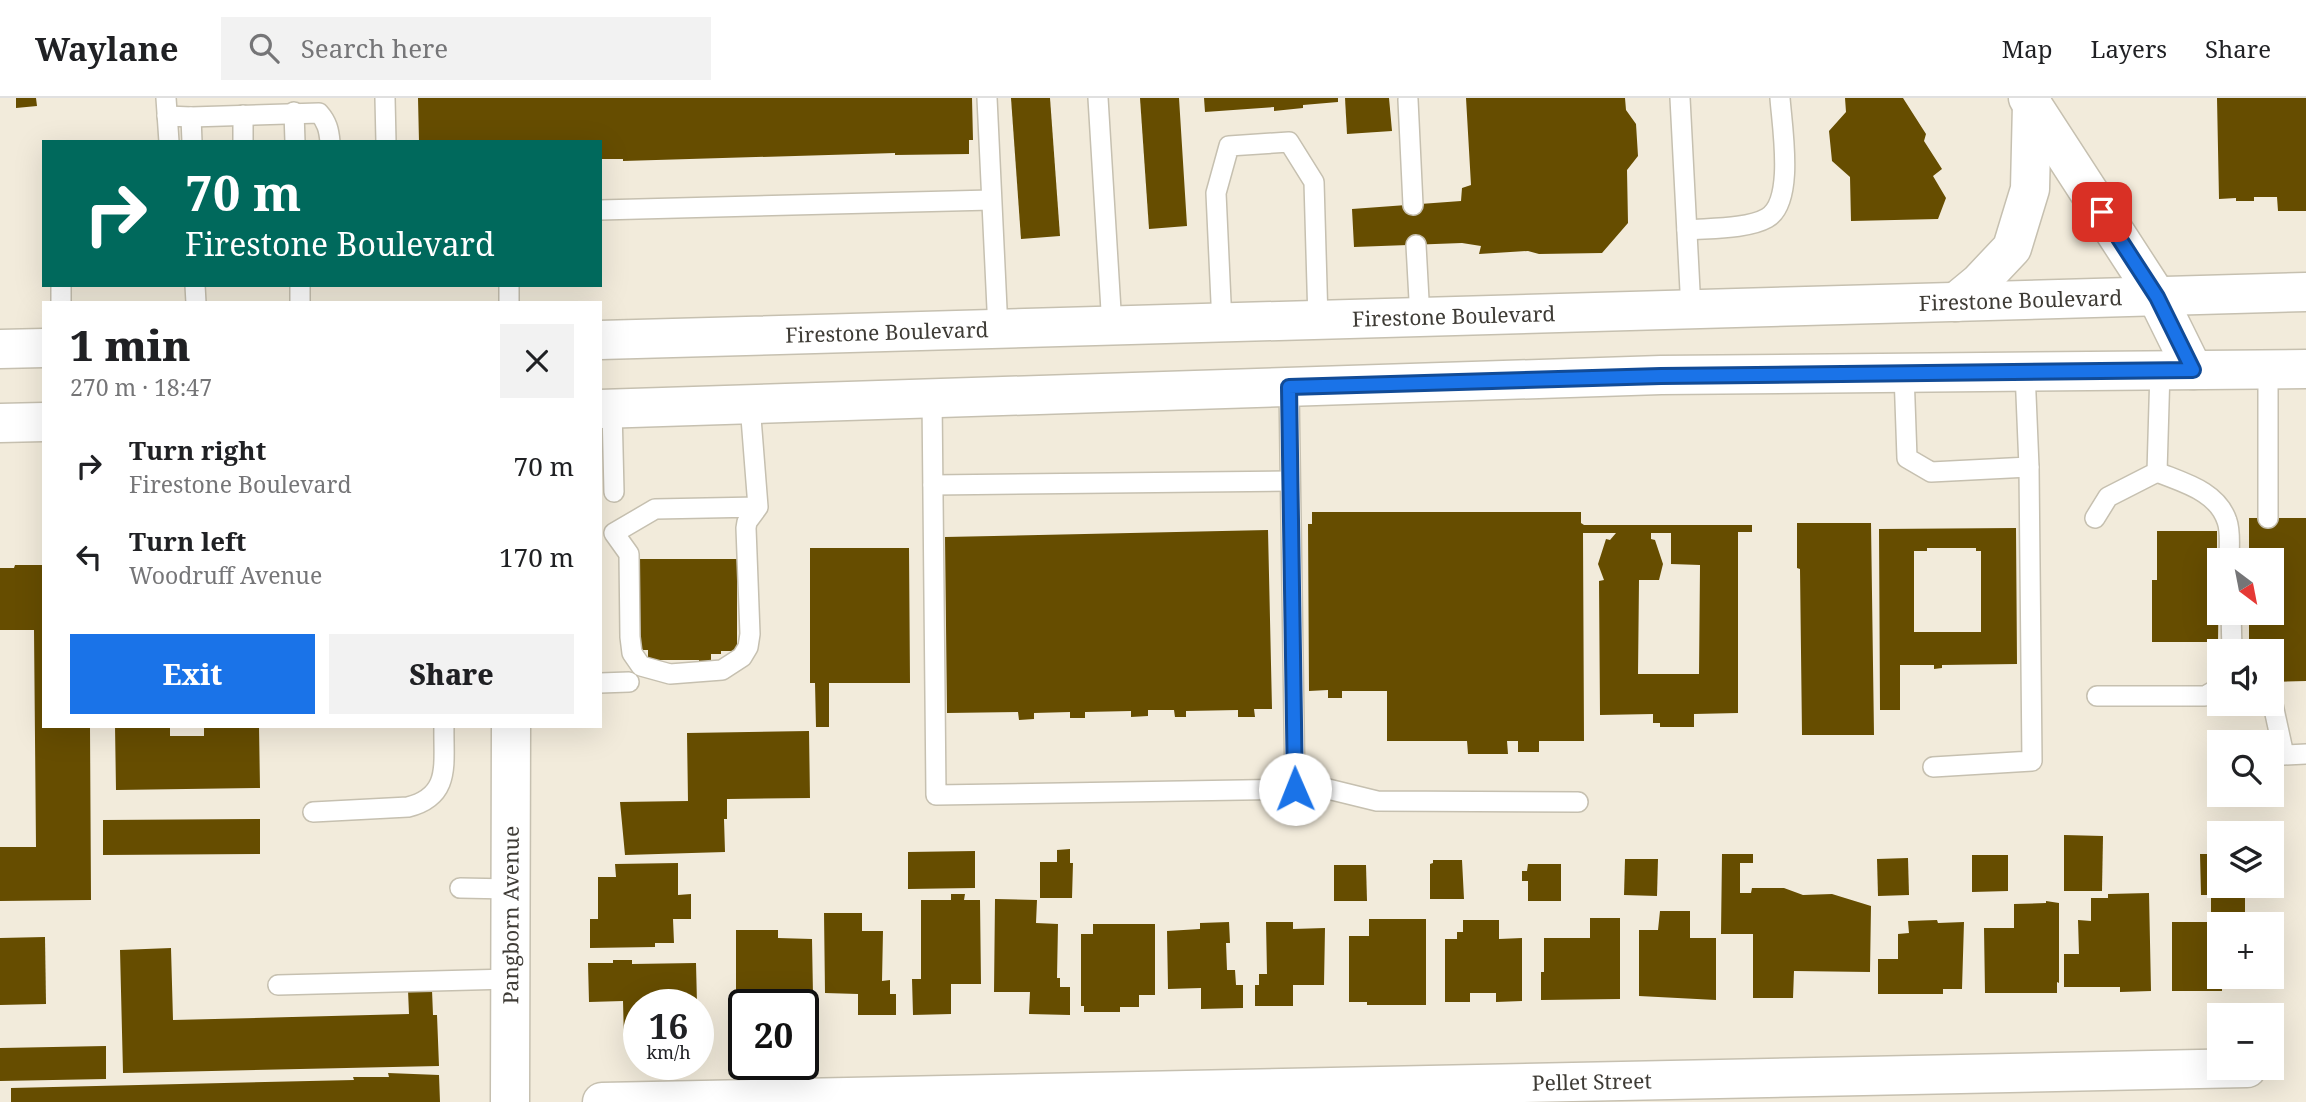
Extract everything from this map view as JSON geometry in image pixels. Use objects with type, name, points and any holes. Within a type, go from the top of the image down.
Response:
[{"type":"main road","points":[[2030,101],[2157,297],[2176,370]]},
{"type":"main road","points":[[1956,302],[1979,284],[2012,248],[2030,189],[2030,101]]},
{"type":"main road","name":"Firestone Boulevard","points":[[602,340],[2306,292]]},
{"type":"main road","points":[[0,349],[42,348]]},
{"type":"main road","points":[[606,409],[1661,376],[2306,369]]},
{"type":"main road","points":[[0,423],[42,422]]},
{"type":"main road","name":"Pangborn Avenue","points":[[510,1102],[511,728]]},
{"type":"main road","name":"Pellet Street","points":[[602,1102],[2004,1088],[2207,1071]]},
{"type":"lane","points":[[385,98],[386,140]]},
{"type":"lane","points":[[987,98],[998,330]]},
{"type":"lane","points":[[1098,98],[1112,327]]},
{"type":"lane","points":[[1680,98],[1691,310]]},
{"type":"lane","points":[[1687,230],[1749,224],[1766,219],[1777,211],[1783,198],[1784,179],[1780,98]]},
{"type":"lane","points":[[1408,100],[1413,205]]},
{"type":"lane","points":[[169,140],[166,107],[191,117],[319,113],[325,119],[330,140]]},
{"type":"lane","points":[[294,112],[295,140]]},
{"type":"lane","points":[[243,115],[243,140]]},
{"type":"lane","points":[[191,117],[192,140]]},
{"type":"lane","points":[[1222,324],[1216,193],[1229,146],[1289,142],[1314,182],[1318,321]]},
{"type":"lane","points":[[602,210],[991,200]]},
{"type":"lane","points":[[1416,245],[1420,318]]},
{"type":"lane","points":[[2268,369],[2268,518]]},
{"type":"lane","points":[[2157,472],[2176,370]]},
{"type":"lane","points":[[1933,766],[2032,761],[2029,467],[2025,372]]},
{"type":"lane","points":[[1904,373],[1907,458],[1931,472],[2029,467]]},
{"type":"lane","points":[[1289,387],[1295,789]]},
{"type":"lane","points":[[932,398],[936,795],[1328,789],[1377,801],[1578,802]]},
{"type":"lane","points":[[750,405],[758,507],[747,522],[746,528],[750,634],[748,648],[742,657],[722,670],[670,674],[641,666],[632,653],[630,637],[629,554],[614,533],[655,509],[758,507]]},
{"type":"lane","points":[[606,409],[614,492]]},
{"type":"lane","points":[[2095,518],[2108,497],[2157,472],[2200,489],[2219,505],[2228,523],[2229,548]]},
{"type":"lane","points":[[933,485],[1290,481]]},
{"type":"lane","points":[[602,683],[629,682]]},
{"type":"lane","points":[[2097,696],[2207,695]]},
{"type":"lane","points":[[2275,716],[2284,755],[2306,754]]},
{"type":"lane","points":[[313,812],[408,807],[433,796],[441,784],[443,728]]},
{"type":"lane","points":[[460,888],[512,889]]},
{"type":"lane","points":[[278,985],[512,979]]},
{"type":"building","points":[[16,98],[36,98],[37,106],[16,108]]},
{"type":"building","points":[[418,98],[972,98],[973,140],[969,140],[969,154],[895,153],[623,161],[602,159],[602,140],[419,140]]},
{"type":"building","points":[[1011,98],[1050,98],[1060,236],[1021,239]]},
{"type":"building","points":[[1140,98],[1179,98],[1187,226],[1149,229]]},
{"type":"building","points":[[1204,98],[1338,98],[1338,102],[1274,111],[1274,107],[1205,112]]},
{"type":"building","points":[[1345,98],[1389,98],[1392,131],[1347,134]]},
{"type":"building","points":[[1466,98],[1625,98],[1626,110],[1636,124],[1638,156],[1627,170],[1628,223],[1602,253],[1539,254],[1528,251],[1479,254],[1481,246],[1462,243],[1354,247],[1352,209],[1461,201],[1462,188],[1471,185]]},
{"type":"building","points":[[1845,98],[1903,98],[1926,134],[1924,141],[1942,169],[1933,176],[1946,198],[1938,219],[1851,221],[1850,177],[1832,161],[1829,131],[1846,112]]},
{"type":"building","points":[[2217,98],[2306,98],[2306,211],[2278,211],[2277,197],[2254,197],[2254,201],[2219,199]]},
{"type":"building","points":[[1312,512],[1581,512],[1581,523],[1584,525],[1752,525],[1752,532],[1738,532],[1738,713],[1694,714],[1694,727],[1660,727],[1660,723],[1653,723],[1653,714],[1600,715],[1599,581],[1604,580],[1598,564],[1606,539],[1610,540],[1616,533],[1583,533],[1584,741],[1539,741],[1539,752],[1518,752],[1518,741],[1507,741],[1508,754],[1468,754],[1467,741],[1387,741],[1387,691],[1342,691],[1342,698],[1328,698],[1328,690],[1309,691],[1308,524],[1312,524]],"holes":[[[1651,533],[1671,533],[1671,564],[1700,565],[1699,674],[1638,674],[1639,580],[1659,580],[1663,564],[1655,540],[1651,539]]]},
{"type":"building","points":[[2249,518],[2306,518],[2306,681],[2284,682],[2284,639],[2249,639],[2249,625],[2284,625],[2284,548],[2249,548]]},
{"type":"building","points":[[1797,523],[1871,523],[1874,735],[1802,735]]},
{"type":"building","points":[[2016,528],[2017,664],[1942,665],[1942,668],[1934,669],[1934,665],[1900,665],[1900,710],[1880,710],[1879,529]],"holes":[[[1927,548],[1976,548],[1976,551],[1981,551],[1981,632],[1914,632],[1914,551],[1927,551]]]},
{"type":"building","points":[[1268,530],[1272,709],[1254,709],[1255,717],[1238,717],[1238,710],[1186,711],[1186,717],[1175,717],[1174,710],[1148,710],[1148,716],[1131,717],[1131,711],[1085,712],[1085,718],[1070,718],[1070,712],[1034,713],[1034,719],[1019,720],[1018,712],[947,713],[945,537]]},
{"type":"building","points":[[2157,531],[2217,531],[2217,548],[2207,548],[2207,625],[2218,625],[2218,639],[2207,639],[2207,642],[2152,642],[2152,580],[2157,580]]},
{"type":"building","points":[[810,548],[909,548],[910,683],[829,683],[829,727],[816,727],[815,683],[810,683]]},
{"type":"building","points":[[637,559],[737,559],[737,651],[711,654],[711,662],[699,663],[699,660],[648,660],[648,650],[637,650]]},
{"type":"building","points":[[15,565],[42,565],[42,728],[90,728],[91,900],[0,901],[0,847],[36,847],[34,630],[0,630],[0,568],[14,568]]},
{"type":"building","points":[[115,728],[170,728],[170,736],[204,736],[204,728],[259,728],[260,788],[116,790]]},
{"type":"building","points":[[809,731],[810,798],[727,799],[727,819],[724,819],[725,852],[625,855],[620,802],[688,801],[687,733]]},
{"type":"building","points":[[260,819],[260,854],[103,855],[103,820]]},
{"type":"building","points":[[2064,835],[2103,836],[2102,891],[2064,891]]},
{"type":"building","points":[[1070,849],[1070,863],[1073,863],[1072,898],[1040,898],[1040,862],[1057,862],[1057,850]]},
{"type":"building","points":[[975,851],[975,888],[908,889],[908,852]]},
{"type":"building","points":[[1722,854],[1753,854],[1753,863],[1740,863],[1740,893],[1751,893],[1752,888],[1784,888],[1803,895],[1832,894],[1871,906],[1870,972],[1794,971],[1793,998],[1753,998],[1753,934],[1721,934]]},
{"type":"building","points":[[2200,854],[2207,854],[2207,895],[2201,895]]},
{"type":"building","points":[[1972,855],[2008,855],[2008,891],[1972,892]]},
{"type":"building","points":[[1908,858],[1909,895],[1878,896],[1877,859]]},
{"type":"building","points":[[1625,859],[1658,859],[1657,896],[1624,895]]},
{"type":"building","points":[[1433,860],[1462,860],[1464,899],[1430,899],[1430,864]]},
{"type":"building","points":[[678,863],[678,895],[691,894],[691,919],[673,919],[674,943],[655,943],[655,947],[590,948],[590,919],[598,919],[598,877],[616,877],[615,864]]},
{"type":"building","points":[[1528,864],[1561,864],[1561,901],[1528,901],[1528,881],[1522,881],[1522,871],[1527,871]]},
{"type":"building","points":[[1334,865],[1366,865],[1367,901],[1334,901]]},
{"type":"building","points":[[2149,893],[2151,991],[2120,992],[2120,987],[2064,987],[2064,954],[2079,954],[2078,920],[2091,921],[2091,898],[2108,898],[2108,894]]},
{"type":"building","points":[[951,894],[965,894],[964,900],[980,900],[981,984],[951,984],[951,1014],[913,1015],[912,979],[921,979],[921,900],[951,900]]},
{"type":"building","points":[[2211,898],[2245,898],[2245,912],[2211,912]]},
{"type":"building","points":[[995,899],[1037,900],[1036,923],[1058,924],[1057,978],[1060,978],[1060,987],[1070,987],[1070,1015],[1029,1014],[1030,992],[994,992]]},
{"type":"building","points":[[2046,901],[2059,903],[2057,993],[1985,993],[1984,928],[2014,928],[2014,904]]},
{"type":"building","points":[[1660,911],[1690,911],[1690,938],[1716,938],[1716,1000],[1639,996],[1639,930],[1658,930]]},
{"type":"building","points":[[824,913],[862,913],[862,931],[883,931],[882,981],[890,980],[890,994],[896,994],[896,1015],[858,1015],[858,994],[825,993]]},
{"type":"building","points":[[1590,918],[1620,918],[1620,999],[1541,1000],[1544,938],[1590,938]]},
{"type":"building","points":[[1369,919],[1426,919],[1426,1005],[1367,1005],[1367,1002],[1349,1002],[1349,936],[1369,936]]},
{"type":"building","points":[[1463,920],[1499,920],[1499,939],[1522,938],[1522,1001],[1496,1002],[1496,993],[1470,993],[1470,1002],[1445,1002],[1445,939],[1457,939],[1457,932],[1463,932]]},
{"type":"building","points":[[1937,920],[1938,923],[1964,922],[1962,989],[1943,989],[1943,994],[1878,994],[1878,959],[1898,959],[1898,934],[1909,933],[1908,921]]},
{"type":"building","points":[[1229,922],[1230,943],[1226,943],[1227,970],[1235,970],[1236,985],[1243,985],[1243,1008],[1201,1009],[1201,988],[1168,989],[1167,931],[1200,929],[1200,923]]},
{"type":"building","points":[[1266,922],[1293,922],[1293,929],[1325,928],[1324,985],[1293,985],[1293,1006],[1255,1006],[1255,985],[1259,985],[1259,974],[1267,974]]},
{"type":"building","points":[[2172,922],[2207,922],[2207,989],[2222,991],[2172,991]]},
{"type":"building","points":[[1093,924],[1155,924],[1155,995],[1139,995],[1139,1007],[1120,1007],[1120,1012],[1084,1012],[1084,1006],[1081,1006],[1081,934],[1093,934]]},
{"type":"building","points":[[736,930],[778,930],[778,938],[812,939],[813,989],[736,989]]},
{"type":"building","points":[[45,937],[46,1004],[0,1005],[0,938]]},
{"type":"building","points":[[171,948],[173,1020],[409,1014],[408,990],[432,990],[433,1015],[437,1015],[439,1066],[123,1073],[120,950]]},
{"type":"building","points":[[613,960],[632,960],[632,964],[696,963],[697,989],[623,989],[623,1001],[589,1002],[588,963],[613,963]]},
{"type":"building","points":[[106,1046],[106,1079],[0,1081],[0,1048]]},
{"type":"building","points":[[388,1073],[439,1075],[440,1102],[11,1102],[11,1088],[354,1080],[353,1077],[389,1077]]},
{"type":"route","points":[[1295,789],[1289,387],[1661,376],[2193,370],[2157,297],[2102,212]]}]
